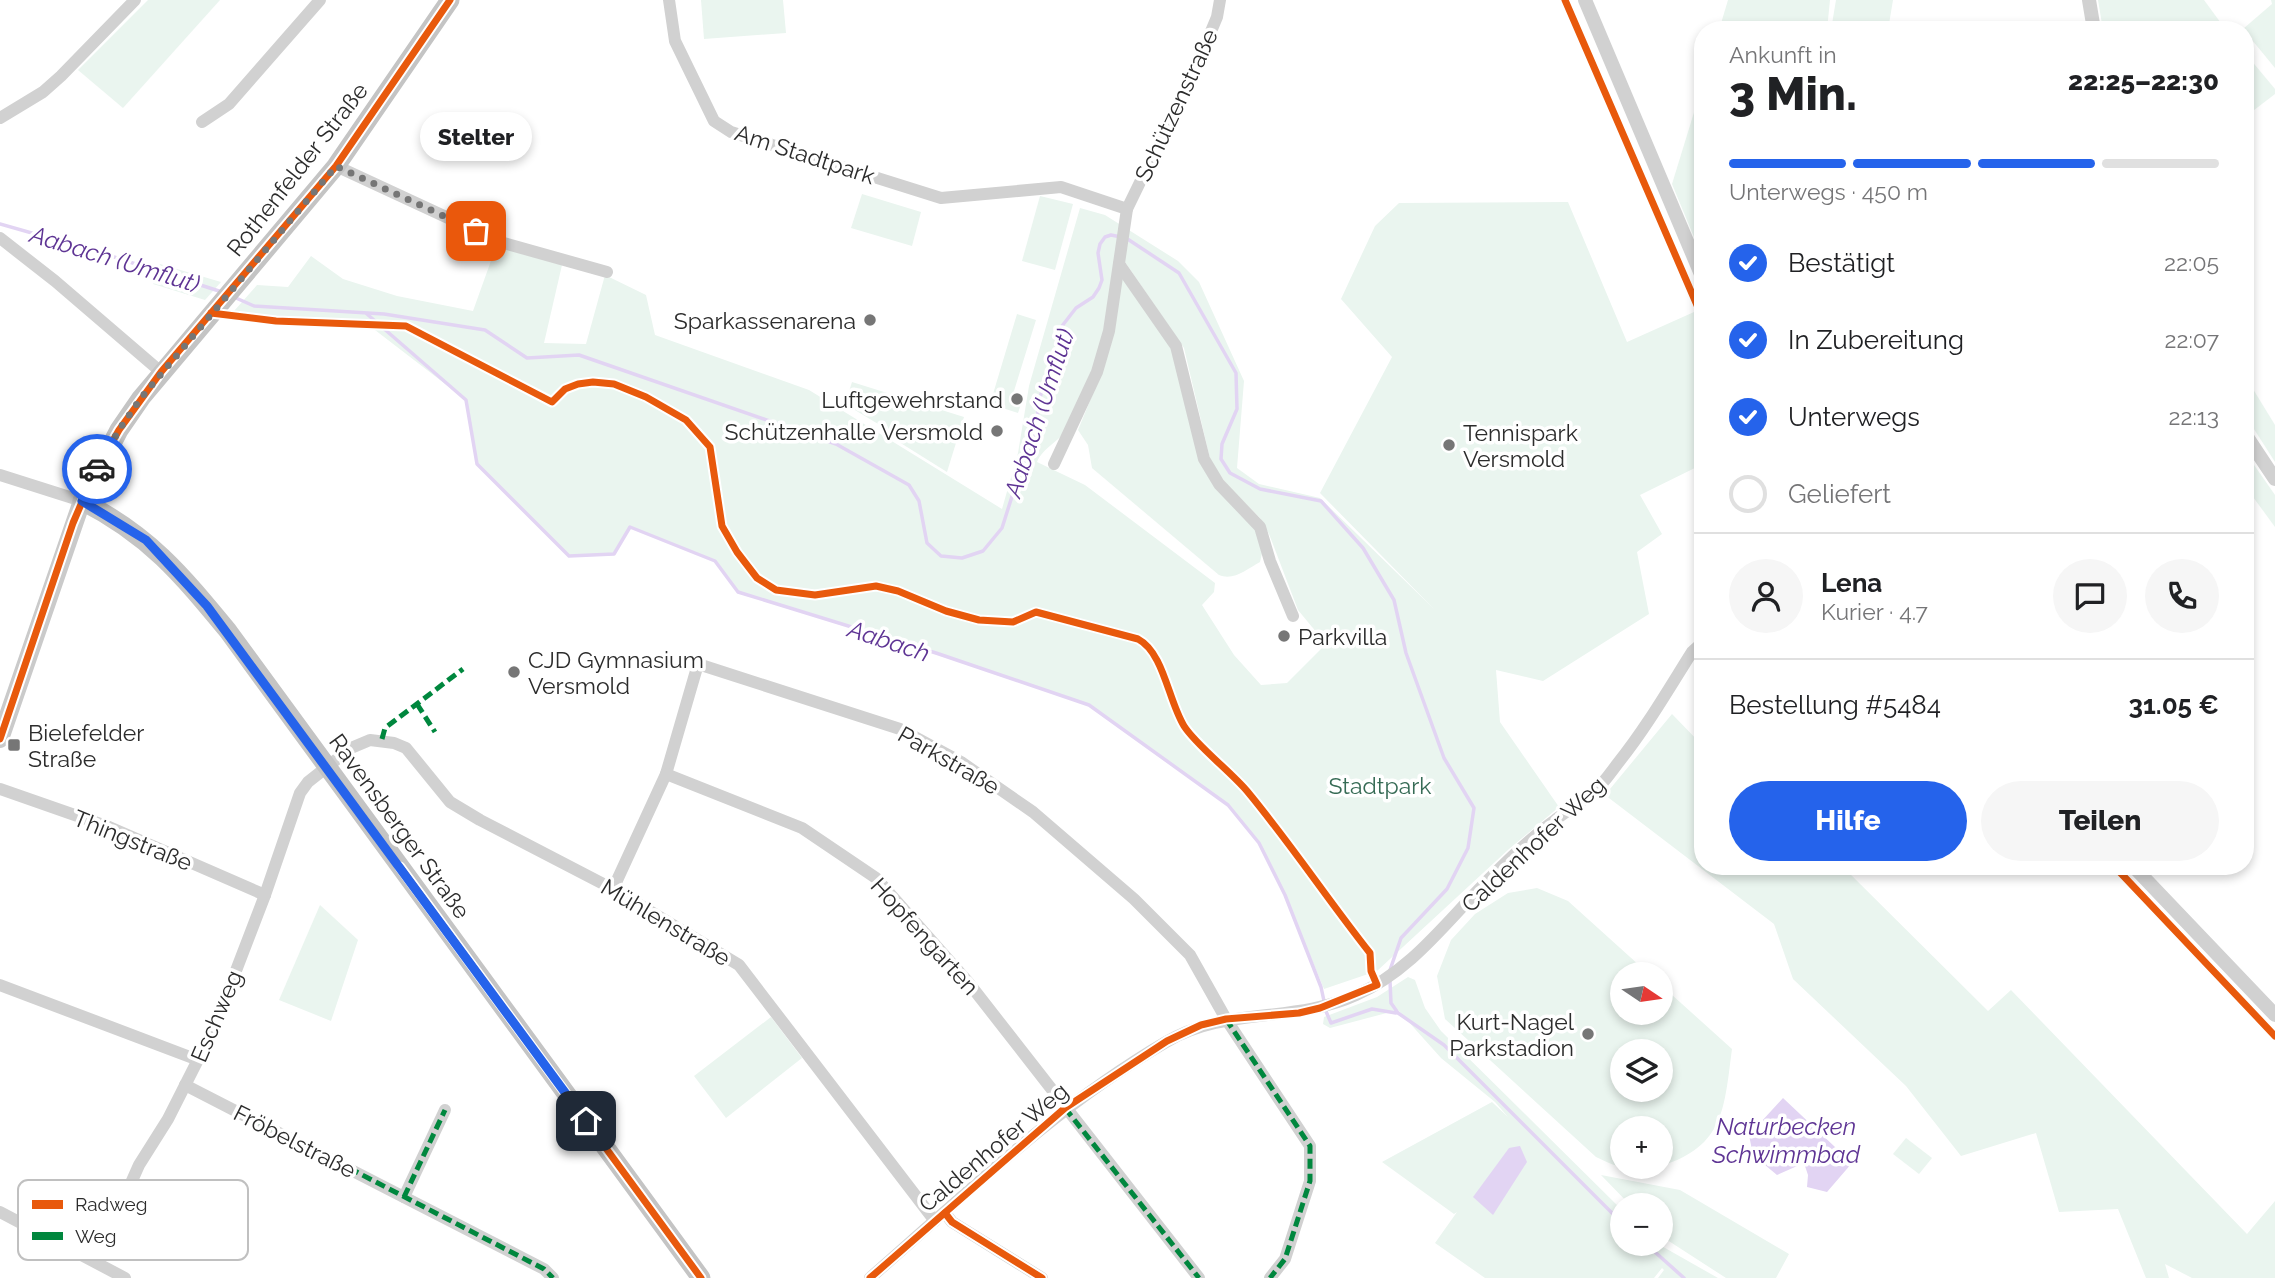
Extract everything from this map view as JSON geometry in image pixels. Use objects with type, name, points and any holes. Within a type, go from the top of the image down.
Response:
[{"type":"main road","name":"Rothenfelder Straße","points":[[82,501],[119,430],[161,372],[336,166],[450,0]]},
{"type":"main road","points":[[0,739],[82,501]]},
{"type":"main road","name":"Ravensberger Straße","points":[[82,501],[146,540],[186,580],[228,631],[701,1278]]},
{"type":"street","points":[[0,118],[43,92],[135,0]]},
{"type":"street","points":[[202,122],[229,104],[320,0]]},
{"type":"street","name":"Am Stadtpark","points":[[669,0],[675,41],[714,121],[731,132],[941,198]]},
{"type":"street","name":"Schützenstraße","points":[[1054,464],[1097,372],[1109,331],[1127,209],[1197,65],[1217,17],[1220,0]]},
{"type":"street","points":[[1585,0],[1694,258]]},
{"type":"street","points":[[2089,0],[2092,21]]},
{"type":"street","points":[[336,166],[500,242],[607,272]]},
{"type":"street","name":"Schützenstraße","points":[[941,198],[1060,187],[1127,209]]},
{"type":"street","points":[[0,238],[161,372]]},
{"type":"street","points":[[1119,264],[1176,346],[1204,458],[1219,484],[1260,527],[1270,561],[1293,616]]},
{"type":"street","points":[[2254,448],[2275,479]]},
{"type":"street","name":"Ravensberger Straße","points":[[0,475],[82,501]]},
{"type":"street","name":"Caldenhofer Weg","points":[[870,1278],[1065,1108],[1167,1041],[1201,1025],[1226,1019],[1299,1013],[1325,1007],[1390,976],[1429,943],[1493,875],[1544,829],[1596,791],[1639,737],[1694,650]]},
{"type":"street","name":"Parkstraße","points":[[666,774],[698,664],[900,729],[961,762],[1034,812],[1134,900],[1190,955],[1226,1019]]},
{"type":"street","name":"Mühlenstraße","points":[[326,768],[351,748],[370,740],[394,743],[406,748],[450,802],[613,889],[739,965],[940,1217],[952,1222],[1022,1273],[1042,1278]]},
{"type":"street","name":"Eschweg","points":[[133,1180],[198,1060],[219,1015],[300,793],[308,782],[326,768]]},
{"type":"street","points":[[613,889],[666,774]]},
{"type":"street","name":"Hopfengarten","points":[[666,774],[803,828],[876,878],[968,982],[1199,1278]]},
{"type":"street","name":"Thingstraße","points":[[0,789],[109,827],[265,895]]},
{"type":"street","points":[[2142,875],[2275,1015]]},
{"type":"street","points":[[0,985],[198,1060]]},
{"type":"street","points":[[1226,1019],[1310,1146],[1310,1181],[1285,1259],[1270,1278]]},
{"type":"street","name":"Fröbelstraße","points":[[185,1085],[544,1269],[553,1278]]},
{"type":"street","points":[[404,1197],[445,1111]]},
{"type":"street","points":[[0,1212],[18,1222]]},
{"type":"street","points":[[83,1260],[125,1278]]},
{"type":"green space","points":[[148,0],[220,0],[123,108],[78,70]]},
{"type":"green space","points":[[701,0],[783,0],[786,33],[704,39]]},
{"type":"green space","points":[[1728,0],[1830,0],[1828,21],[1722,21]]},
{"type":"green space","points":[[1836,0],[1893,0],[1890,21],[1832,21]]},
{"type":"green space","points":[[2098,0],[2204,0],[2219,21],[2102,21]]},
{"type":"green space","points":[[2271,0],[2275,0],[2275,68],[2254,42],[2252,21],[2272,4]]},
{"type":"green space","points":[[2254,64],[2275,89],[2275,94],[2254,110]]},
{"type":"green space","points":[[1694,112],[1694,237],[1672,184]]},
{"type":"green space","points":[[862,194],[921,212],[912,246],[851,228]]},
{"type":"green space","points":[[1040,196],[1073,204],[1055,270],[1022,261]]},
{"type":"green space","name":"Stadtpark","points":[[1568,202],[1627,342],[1694,312],[1694,468],[1640,495],[1662,534],[1637,552],[1649,614],[1543,681],[1496,670],[1500,722],[1559,807],[1509,849],[1377,971],[1324,989],[1285,895],[1259,843],[1228,805],[1089,705],[936,653],[738,592],[715,561],[630,527],[614,554],[569,556],[477,464],[466,400],[375,330],[226,320],[257,285],[288,287],[311,256],[343,279],[397,296],[473,311],[497,244],[562,265],[544,343],[586,344],[605,275],[646,295],[655,335],[809,390],[1002,509],[1018,453],[1029,386],[1080,208],[1105,215],[1178,261],[1199,282],[1244,381],[1237,468],[1259,484],[1320,498],[1435,610],[1320,493],[1392,357],[1341,299],[1375,226],[1399,203]],"holes":[[[1123,259],[1184,348],[1211,463],[1228,486],[1260,518],[1269,534],[1298,610],[1326,644],[1287,683],[1261,685],[1234,655],[1202,605],[1214,592],[1215,583],[1085,485],[1037,462],[1043,452],[1066,431],[1088,388],[1102,345]]]},
{"type":"green space","points":[[160,264],[221,282],[205,300],[153,284]]},
{"type":"green space","points":[[1124,277],[1172,347],[1201,460],[1253,523],[1263,549],[1260,562],[1235,575],[1219,575],[1092,468],[1088,445],[1078,430],[1101,374],[1121,278]]},
{"type":"green space","points":[[1017,314],[1036,320],[1014,391],[1024,395],[1018,413],[990,404]]},
{"type":"green space","points":[[852,382],[964,417],[947,472],[891,437],[893,433],[845,404]]},
{"type":"green space","points":[[2254,391],[2275,425],[2275,462],[2254,429]]},
{"type":"green space","points":[[2254,465],[2275,495],[2275,527],[2254,498]]},
{"type":"green space","points":[[1672,714],[1694,737],[1694,863],[1605,795]]},
{"type":"green space","points":[[1710,875],[1851,875],[1988,1011],[2011,990],[2247,1234],[2275,1201],[2275,1278],[2192,1278],[2165,1264],[2169,1278],[2146,1278],[2118,1209],[2059,1212],[2036,1133],[1961,1156],[1906,1086],[1793,979],[1774,924]]},
{"type":"green space","name":"Kurt-Nagel Parkstadion","points":[[1537,888],[1568,901],[1636,962],[1610,962],[1610,1026],[1673,1026],[1673,996],[1732,1049],[1727,1089],[1717,1122],[1698,1148],[1673,1161],[1673,1116],[1610,1116],[1610,1164],[1596,1157],[1445,1019],[1437,976],[1451,940],[1475,914],[1508,893]]},
{"type":"green space","points":[[320,905],[358,940],[331,1021],[279,1000]]},
{"type":"green space","points":[[1408,977],[1415,980],[1425,1008],[1441,1031],[1610,1198],[1610,1256],[1673,1256],[1673,1252],[1718,1278],[1658,1278],[1664,1270],[1662,1268],[1654,1278],[1485,1278],[1435,1243],[1457,1212],[1454,1214],[1382,1162],[1492,1102],[1508,1117],[1495,1102],[1441,1058],[1398,1010],[1330,1028],[1323,1024],[1324,1017],[1377,997]]},
{"type":"green space","points":[[771,1017],[802,1058],[726,1118],[694,1076]]},
{"type":"green space","points":[[1906,1138],[1932,1158],[1919,1174],[1893,1154]]},
{"type":"green space","points":[[1601,1175],[1610,1179],[1680,1190],[1789,1254],[1776,1278],[1726,1278],[1673,1244],[1673,1193],[1618,1193]]},
{"type":"water","name":"Naturbecken Schwimmbad","points":[[1783,1098],[1852,1163],[1827,1192],[1807,1187],[1808,1175],[1804,1163],[1777,1175],[1753,1155],[1749,1135]]},
{"type":"water","points":[[1520,1146],[1527,1162],[1493,1215],[1473,1197],[1509,1148]]},
{"type":"waterway","name":"Aabach (Umflut)","points":[[0,224],[102,253],[222,292]]},
{"type":"waterway","name":"Aabach (Umflut)","points":[[236,298],[254,306],[384,314],[485,330],[527,358],[579,355],[836,444],[909,485],[919,501],[927,543],[941,556],[962,558],[983,551],[1002,528],[1021,468],[1037,431],[1038,404],[1042,391],[1060,362],[1062,326],[1076,308],[1093,297],[1099,288],[1102,280],[1098,253],[1105,237],[1111,235],[1126,238],[1179,273],[1236,373],[1237,409],[1222,444],[1221,459],[1230,473],[1260,489],[1321,501],[1363,548],[1394,600],[1406,653],[1444,758],[1474,808],[1468,848],[1447,889],[1401,938],[1390,970]]},
{"type":"waterway","name":"Aabach","points":[[367,314],[466,400],[477,464],[569,556],[614,554],[630,527],[715,561],[738,592],[936,653],[1089,705],[1228,805],[1259,843],[1285,895],[1324,1001]]},
{"type":"waterway","name":"Aabach (Umflut)","points":[[1390,981],[1391,1003],[1398,1013],[1444,1045],[1610,1211]]},
{"type":"waterway","name":"Aabach","points":[[1325,1009],[1331,1023],[1372,1009],[1396,1013]]},
{"type":"waterway","name":"Aabach (Umflut)","points":[[1659,1256],[1684,1278]]},
{"type":"marked path","points":[[382,739],[385,728],[463,669]]},
{"type":"marked path","points":[[417,704],[435,732]]},
{"type":"marked path","points":[[1226,1019],[1310,1146],[1310,1181],[1285,1259],[1270,1278]]},
{"type":"marked path","points":[[1065,1108],[1199,1278]]},
{"type":"marked path","points":[[404,1197],[445,1110]]},
{"type":"marked path","points":[[256,1120],[544,1269],[553,1278]]},
{"type":"cycle path","points":[[0,739],[73,523],[94,474],[119,430],[161,372],[336,166],[450,0]]},
{"type":"cycle path","points":[[1565,0],[1694,298]]},
{"type":"cycle path","points":[[211,313],[276,321],[406,326],[552,402],[565,389],[593,382],[614,384],[646,397],[686,420],[710,447],[722,526],[757,578],[776,590],[815,595],[876,586],[898,591],[946,611],[979,620],[1013,622],[1036,612],[1138,639],[1147,646],[1160,666],[1178,715],[1189,733],[1247,791],[1370,953],[1371,971],[1377,985],[1320,1008],[1299,1013],[1226,1019],[1201,1025],[1167,1041],[1065,1108],[870,1278]]},
{"type":"cycle path","points":[[400,867],[701,1278]]},
{"type":"cycle path","points":[[2123,875],[2275,1036]]},
{"type":"cycle path","points":[[945,1213],[952,1222],[1042,1278]]},
{"type":"way so far","points":[[97,469],[119,430],[161,372],[336,166],[476,231]]},
{"type":"place","name":"Stelter","points":[[476,231]]},
{"type":"place","name":"Sparkassenarena","points":[[870,320]]},
{"type":"place","name":"Luftgewehrstand","points":[[1017,399]]},
{"type":"place","name":"Schützenhalle Versmold","points":[[997,431]]},
{"type":"place","name":"Tennispark Versmold","points":[[1449,445]]},
{"type":"place","name":"Parkvilla","points":[[1284,636]]},
{"type":"place","name":"CJD Gymnasium Versmold","points":[[514,672]]},
{"type":"place","name":"Bielefelder Straße","points":[[14,745]]},
{"type":"place","name":"Kurt-Nagel Parkstadion","points":[[1588,1034]]},
{"type":"route","points":[[97,469],[82,501],[146,540],[186,580],[228,631],[586,1121]]}]
